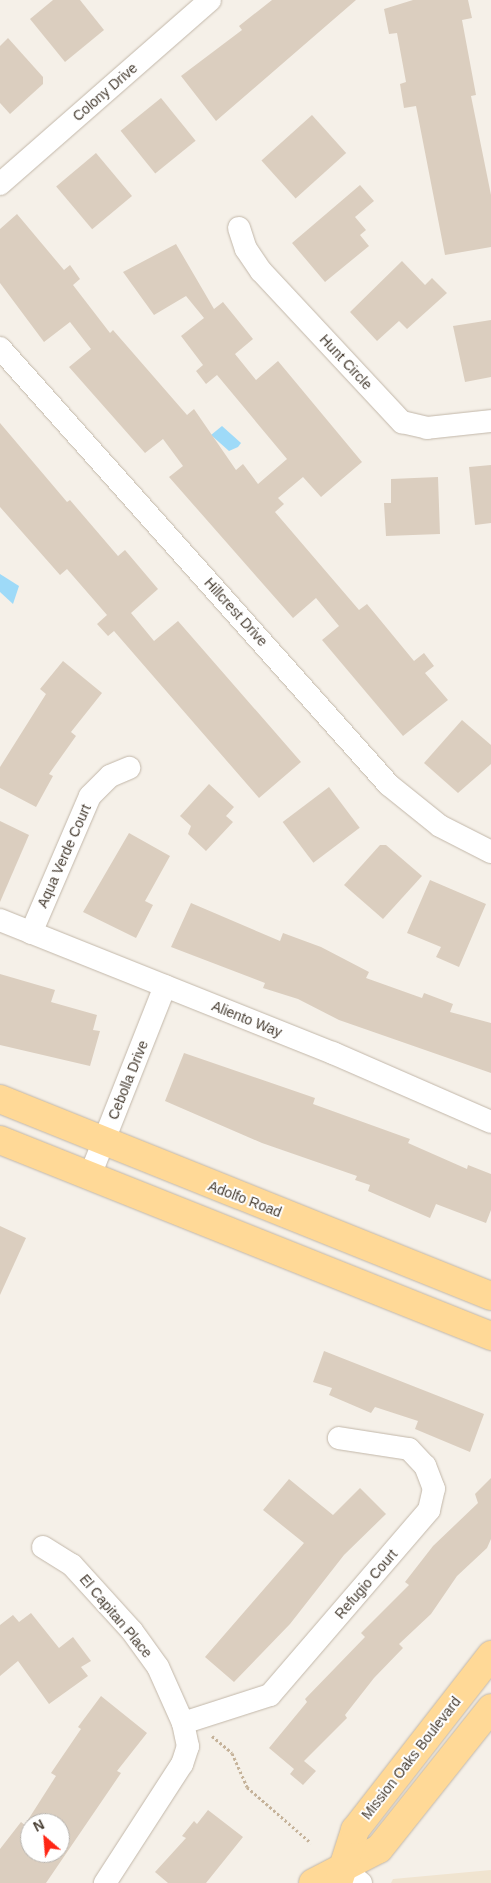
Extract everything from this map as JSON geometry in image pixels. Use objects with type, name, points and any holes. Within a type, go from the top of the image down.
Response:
[{"type":"main road","name":"Adolfo Road","points":[[0,1098],[102,1143],[491,1296]]},
{"type":"main road","points":[[0,1140],[91,1173],[491,1336]]},
{"type":"main road","name":"Mission Oaks Boulevard","points":[[339,1875],[355,1830],[491,1655]]},
{"type":"main road","points":[[313,1883],[339,1875],[379,1849],[491,1708]]},
{"type":"street","name":"Colony Drive","points":[[0,184],[210,0]]},
{"type":"street","name":"Hunt Circle","points":[[239,228],[246,249],[261,271],[402,422],[427,428],[491,421]]},
{"type":"street","name":"Hillcrest Drive","points":[[0,348],[389,785],[440,826],[491,852]]},
{"type":"street","name":"Aqua Verde Court","points":[[31,933],[90,796],[110,776],[129,768]]},
{"type":"street","name":"Aliento Way","points":[[0,920],[165,986],[491,1122]]},
{"type":"street","name":"Cebolla Drive","points":[[91,1173],[165,986]]},
{"type":"street","name":"Refugio Court","points":[[183,1723],[270,1695],[429,1510],[434,1489],[424,1466],[409,1449],[339,1438]]},
{"type":"street","name":"El Capitan Place","points":[[43,1546],[72,1566],[132,1631],[158,1667],[183,1723],[188,1746],[182,1764],[105,1883]]},
{"type":"street","points":[[339,1875],[362,1883]]},
{"type":"path","points":[[205,1716],[211,1736],[232,1752],[247,1787],[311,1843]]},
{"type":"shaded area","points":[[491,1870],[491,1883],[391,1883],[393,1879]]},
{"type":"water","points":[[222,426],[241,443],[238,447],[229,451],[211,435]]},
{"type":"water","points":[[0,574],[19,586],[13,604],[0,592]]},
{"type":"building","points":[[53,0],[80,0],[104,30],[65,62],[30,19]]},
{"type":"building","points":[[272,0],[356,0],[216,121],[181,76],[242,30],[239,26]]},
{"type":"building","points":[[413,0],[468,0],[472,18],[462,20],[476,95],[471,96],[491,195],[491,247],[445,255],[416,106],[404,108],[400,84],[406,82],[397,33],[389,34],[384,9]]},
{"type":"building","points":[[8,38],[43,77],[43,84],[10,114],[0,103],[0,46]]},
{"type":"building","points":[[161,98],[196,141],[155,173],[121,131]]},
{"type":"building","points":[[312,115],[346,153],[296,198],[261,161]]},
{"type":"building","points":[[96,153],[132,196],[92,229],[56,186]]},
{"type":"building","points":[[360,185],[374,201],[355,217],[366,230],[360,235],[369,246],[325,282],[292,243]]},
{"type":"building","points":[[17,214],[64,270],[70,265],[80,279],[73,285],[110,333],[113,330],[187,415],[194,409],[236,470],[243,464],[258,484],[287,459],[217,375],[206,384],[196,371],[203,365],[181,336],[204,318],[186,296],[154,315],[123,272],[176,244],[214,309],[223,302],[253,339],[235,354],[256,380],[278,361],[362,462],[321,497],[303,477],[278,498],[284,504],[275,512],[359,610],[367,604],[414,661],[424,653],[434,666],[425,673],[448,700],[403,736],[322,640],[339,626],[316,598],[293,618],[169,477],[183,466],[163,439],[145,453],[69,367],[91,349],[70,322],[44,342],[0,283],[0,229]]},
{"type":"building","points":[[402,261],[425,285],[432,278],[447,293],[407,329],[399,321],[377,341],[350,312]]},
{"type":"building","points":[[491,320],[491,377],[465,382],[453,326]]},
{"type":"building","points":[[0,423],[67,502],[70,500],[118,556],[125,550],[158,589],[131,613],[154,641],[178,621],[301,762],[259,798],[114,631],[108,636],[97,624],[107,615],[67,569],[60,575],[0,507]]},
{"type":"building","points":[[491,465],[491,523],[475,525],[469,467]]},
{"type":"building","points":[[438,477],[440,534],[386,536],[384,503],[391,503],[391,479]]},
{"type":"building","points":[[63,661],[102,693],[71,732],[76,736],[49,774],[53,776],[36,807],[0,788],[0,767],[46,694],[40,689]]},
{"type":"building","points":[[462,720],[491,745],[491,764],[458,793],[424,763]]},
{"type":"building","points":[[209,784],[234,807],[226,816],[233,822],[206,851],[188,834],[191,826],[180,816]]},
{"type":"building","points":[[329,787],[360,828],[313,863],[283,822]]},
{"type":"building","points":[[0,821],[29,835],[0,902]]},
{"type":"building","points":[[129,833],[170,856],[145,901],[153,905],[136,938],[83,912]]},
{"type":"building","points":[[380,845],[386,845],[422,876],[383,919],[344,885]]},
{"type":"building","points":[[430,880],[486,904],[459,967],[436,957],[441,947],[407,933]]},
{"type":"building","points":[[191,903],[280,941],[283,933],[321,947],[369,972],[366,978],[422,998],[424,993],[453,1004],[450,1012],[491,1023],[491,1073],[339,1020],[298,999],[263,988],[265,983],[171,947]]},
{"type":"building","points":[[0,974],[55,990],[51,1002],[97,1015],[93,1030],[100,1031],[90,1066],[0,1045]]},
{"type":"building","points":[[184,1053],[315,1098],[313,1104],[410,1139],[408,1143],[467,1169],[468,1165],[491,1174],[491,1210],[486,1223],[436,1204],[430,1218],[368,1191],[370,1185],[355,1180],[357,1176],[262,1143],[165,1101]]},
{"type":"building","points":[[0,1226],[26,1238],[0,1295]]},
{"type":"building","points":[[324,1351],[484,1414],[470,1452],[415,1429],[418,1421],[375,1407],[371,1413],[329,1395],[332,1388],[313,1382]]},
{"type":"building","points":[[491,1478],[491,1539],[487,1548],[457,1576],[431,1614],[399,1644],[403,1648],[374,1678],[345,1715],[347,1718],[304,1761],[316,1771],[303,1785],[290,1774],[294,1769],[269,1748],[307,1702],[305,1699],[365,1637],[361,1633],[409,1585],[405,1582],[433,1546],[478,1503],[475,1494]]},
{"type":"building","points":[[289,1479],[333,1515],[360,1488],[386,1514],[344,1555],[290,1624],[234,1682],[205,1657],[304,1543],[263,1510]]},
{"type":"building","points":[[31,1613],[59,1648],[73,1637],[91,1661],[81,1667],[88,1676],[49,1704],[18,1661],[0,1676],[0,1625],[13,1615],[19,1622]]},
{"type":"building","points":[[101,1696],[147,1733],[117,1771],[121,1773],[70,1848],[70,1813],[32,1813],[56,1776],[51,1773],[81,1729],[78,1727]]},
{"type":"building","points":[[208,1810],[243,1837],[206,1883],[168,1883],[155,1872],[186,1838],[182,1836],[194,1821],[197,1824]]},
{"type":"building","points":[[20,1823],[20,1863],[60,1863],[46,1883],[0,1883],[0,1849]]}]
